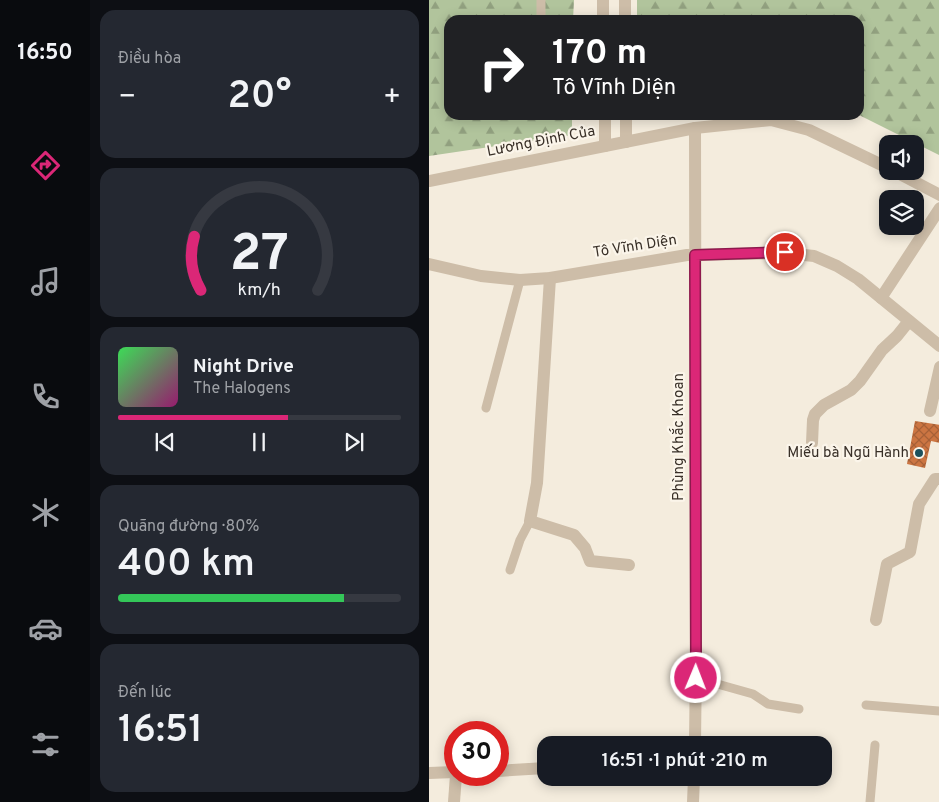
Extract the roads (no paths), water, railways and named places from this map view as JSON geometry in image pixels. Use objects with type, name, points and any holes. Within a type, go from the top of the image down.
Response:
[{"type":"street","points":[[603,0],[603,15]]},
{"type":"street","points":[[625,0],[625,15]]},
{"type":"street","points":[[605,120],[605,146]]},
{"type":"street","points":[[626,120],[626,142]]},
{"type":"street","name":"Lương Định Của","points":[[429,181],[695,128],[771,120],[809,130],[879,164]]},
{"type":"street","name":"Phùng Khắc Khoan","points":[[695,128],[695,736]]},
{"type":"street","points":[[911,180],[939,195]]},
{"type":"street","points":[[881,298],[939,208]]},
{"type":"street","name":"Tô Vĩnh Diện","points":[[429,264],[481,276],[519,280],[550,278],[687,255],[785,252],[814,256],[837,266],[858,279],[939,346]]},
{"type":"street","points":[[550,278],[537,482],[530,521],[574,535],[585,548],[590,561],[629,564]]},
{"type":"street","points":[[812,444],[815,414],[824,405],[851,390],[860,381],[909,320]]},
{"type":"street","points":[[930,411],[939,367]]},
{"type":"street","points":[[876,620],[887,564],[910,552],[919,504],[935,479],[939,479]]},
{"type":"street","points":[[509,770],[537,769]]},
{"type":"street","points":[[429,773],[444,774]]},
{"type":"street","points":[[454,802],[455,786]]},
{"type":"street","points":[[693,802],[694,786]]},
{"type":"lane","points":[[541,0],[541,15]]},
{"type":"lane","points":[[485,408],[519,280]]},
{"type":"lane","points":[[510,570],[520,540],[530,521]]},
{"type":"lane","points":[[696,678],[753,694],[768,704],[799,709]]},
{"type":"lane","points":[[866,706],[939,711]]},
{"type":"lane","points":[[869,802],[875,745]]},
{"type":"place","name":"Miếu bà Ngũ Hành","points":[[919,453]]}]
